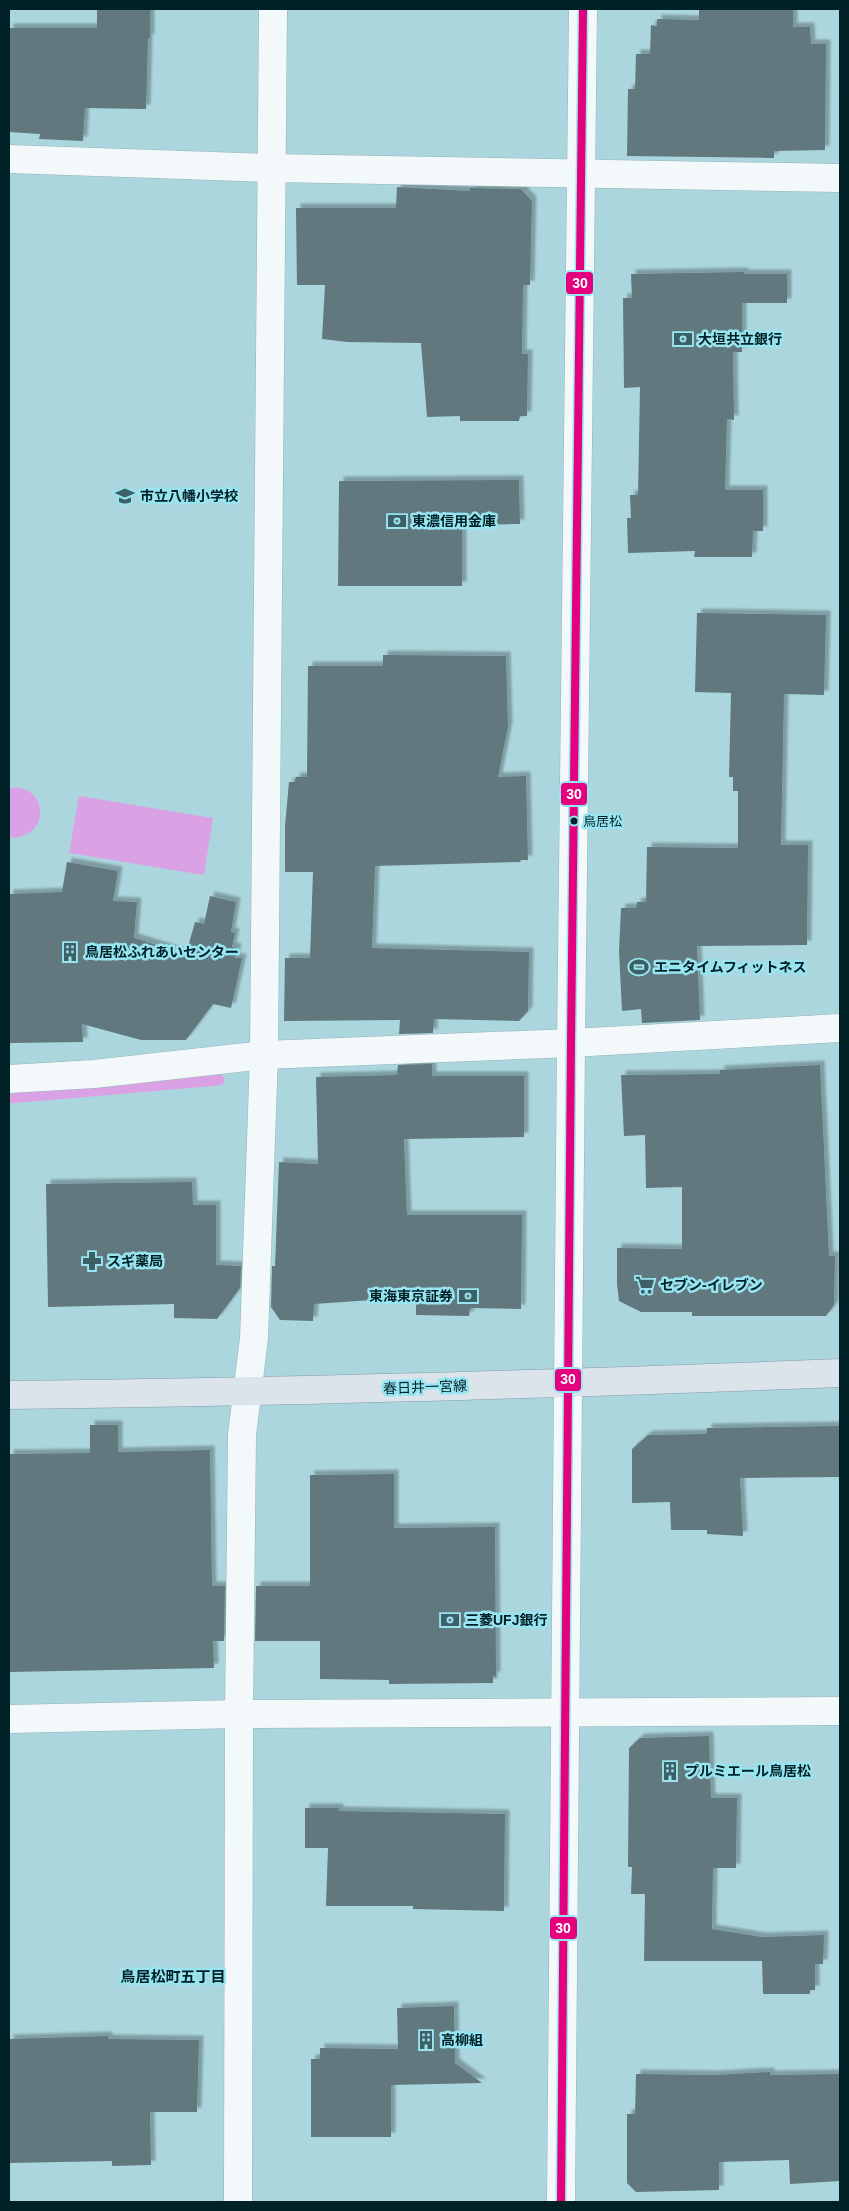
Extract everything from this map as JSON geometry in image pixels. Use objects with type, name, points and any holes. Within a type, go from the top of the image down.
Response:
[{"type":"main road","name":"春日井一宮線","points":[[9,1395],[248,1392],[568,1383],[840,1372]]},
{"type":"street","points":[[238,2202],[239,1714],[242,1435],[254,1338],[264,1055],[273,9]]},
{"type":"street","points":[[561,2202],[571,1043],[583,9]]},
{"type":"street","points":[[9,159],[272,168],[840,178]]},
{"type":"street","points":[[9,1079],[94,1074],[264,1055],[571,1043],[840,1028]]},
{"type":"street","points":[[9,1718],[239,1714],[840,1711]]},
{"type":"shaded area","points":[[9,788],[22,788],[32,793],[38,801],[40,811],[39,821],[33,830],[23,836],[9,838]]},
{"type":"shaded area","points":[[79,796],[213,818],[204,875],[69,853]]},
{"type":"building","points":[[97,9],[150,9],[146,109],[85,108],[83,141],[39,139],[40,134],[9,132],[9,28],[97,28]]},
{"type":"building","points":[[699,9],[793,9],[793,27],[810,27],[811,44],[826,44],[825,150],[774,151],[774,158],[627,156],[628,89],[635,89],[636,54],[650,54],[651,25],[657,26],[657,19],[699,20]]},
{"type":"building","points":[[397,187],[470,191],[470,188],[521,189],[532,201],[530,285],[523,285],[522,354],[528,354],[527,416],[520,416],[519,421],[460,421],[460,416],[427,417],[421,343],[347,342],[322,339],[325,285],[297,285],[296,208],[396,208]]},
{"type":"building","points":[[744,272],[744,274],[787,274],[787,303],[742,303],[742,352],[733,352],[734,420],[727,419],[725,490],[763,490],[763,531],[753,531],[752,557],[694,557],[695,551],[628,553],[627,518],[631,518],[630,495],[638,495],[640,387],[624,388],[623,298],[632,298],[631,274]]},
{"type":"building","points":[[519,480],[520,524],[462,525],[462,586],[338,586],[339,481]]},
{"type":"building","points":[[697,613],[826,615],[824,695],[784,694],[781,845],[808,845],[807,945],[697,946],[700,1020],[642,1023],[641,1009],[622,1011],[619,951],[621,908],[636,908],[637,902],[646,902],[647,847],[738,848],[738,791],[733,791],[733,777],[729,777],[731,693],[695,692]]},
{"type":"building","points":[[383,655],[506,656],[508,726],[498,777],[526,776],[528,860],[521,860],[520,862],[375,866],[372,948],[529,952],[528,1011],[519,1021],[434,1019],[433,1033],[399,1034],[400,1020],[284,1021],[285,958],[310,958],[313,872],[285,872],[285,826],[289,782],[295,782],[296,777],[307,777],[308,666],[383,666]]},
{"type":"building","points":[[67,862],[118,871],[113,901],[137,902],[134,938],[186,954],[195,922],[204,924],[210,896],[236,902],[231,932],[235,933],[232,947],[237,948],[235,958],[242,958],[231,1008],[213,1004],[186,1040],[141,1040],[82,1024],[83,1042],[9,1043],[9,894],[62,892]]},
{"type":"building","points":[[432,1064],[432,1076],[524,1076],[524,1137],[404,1139],[407,1215],[522,1215],[521,1309],[470,1308],[469,1316],[416,1315],[416,1297],[314,1304],[313,1321],[280,1320],[271,1307],[272,1266],[275,1266],[279,1162],[318,1164],[316,1077],[397,1075],[398,1065]]},
{"type":"building","points":[[820,1065],[829,1256],[835,1256],[834,1305],[826,1316],[692,1316],[692,1312],[641,1312],[619,1301],[617,1248],[682,1249],[682,1187],[646,1188],[645,1135],[624,1136],[621,1075],[720,1074],[720,1070]]},
{"type":"building","points":[[192,1182],[193,1205],[216,1205],[216,1265],[241,1266],[240,1288],[217,1319],[174,1318],[174,1304],[48,1307],[46,1184]]},
{"type":"building","points":[[90,1425],[118,1425],[118,1452],[210,1450],[212,1586],[225,1586],[224,1641],[213,1641],[214,1668],[9,1672],[9,1454],[90,1453]]},
{"type":"building","points":[[840,1426],[840,1477],[740,1478],[743,1536],[707,1534],[707,1530],[671,1530],[670,1502],[632,1503],[632,1449],[648,1435],[707,1434],[707,1428]]},
{"type":"building","points":[[394,1474],[394,1528],[495,1527],[496,1676],[493,1676],[493,1683],[389,1684],[389,1680],[320,1679],[320,1641],[255,1641],[256,1586],[310,1586],[310,1475]]},
{"type":"building","points":[[709,1736],[711,1798],[737,1798],[736,1868],[713,1868],[712,1929],[762,1937],[824,1935],[823,1964],[815,1964],[815,1990],[810,1990],[810,1994],[763,1994],[762,1961],[644,1961],[645,1894],[631,1894],[632,1867],[628,1867],[629,1748],[640,1738]]},
{"type":"building","points":[[305,1808],[339,1808],[339,1811],[505,1814],[504,1911],[413,1909],[413,1906],[326,1906],[328,1848],[305,1848]]},
{"type":"building","points":[[454,2006],[455,2063],[482,2083],[391,2085],[391,2137],[311,2137],[311,2059],[320,2059],[320,2048],[398,2049],[397,2008]]},
{"type":"building","points":[[108,2036],[108,2039],[199,2040],[197,2112],[150,2112],[151,2165],[112,2166],[112,2161],[9,2163],[9,2039]]},
{"type":"building","points":[[770,2072],[770,2075],[840,2074],[840,2181],[790,2184],[789,2160],[719,2162],[719,2190],[636,2192],[627,2183],[627,2114],[635,2114],[636,2074],[715,2075]]},
{"type":"waterway","points":[[9,1098],[219,1080]]},
{"type":"transit line","name":"30","points":[[561,2202],[571,1043],[583,9]]},
{"type":"place","name":"大垣共立銀行","points":[[683,339]]},
{"type":"place","name":"市立八幡小学校","points":[[125,496]]},
{"type":"place","name":"東濃信用金庫","points":[[397,521]]},
{"type":"place","name":"鳥居松","points":[[574,821]]},
{"type":"place","name":"鳥居松ふれあいセンター","points":[[70,952]]},
{"type":"place","name":"エニタイムフィットネス","points":[[639,967]]},
{"type":"place","name":"スギ薬局","points":[[92,1261]]},
{"type":"place","name":"セブン-イレブン","points":[[645,1285]]},
{"type":"place","name":"東海東京証券","points":[[468,1296]]},
{"type":"place","name":"三菱UFJ銀行","points":[[450,1620]]},
{"type":"place","name":"プルミエール鳥居松","points":[[670,1771]]},
{"type":"place","name":"高柳組","points":[[426,2040]]},
{"type":"district","name":"鳥居松町五丁目","points":[[173,1977]]}]
